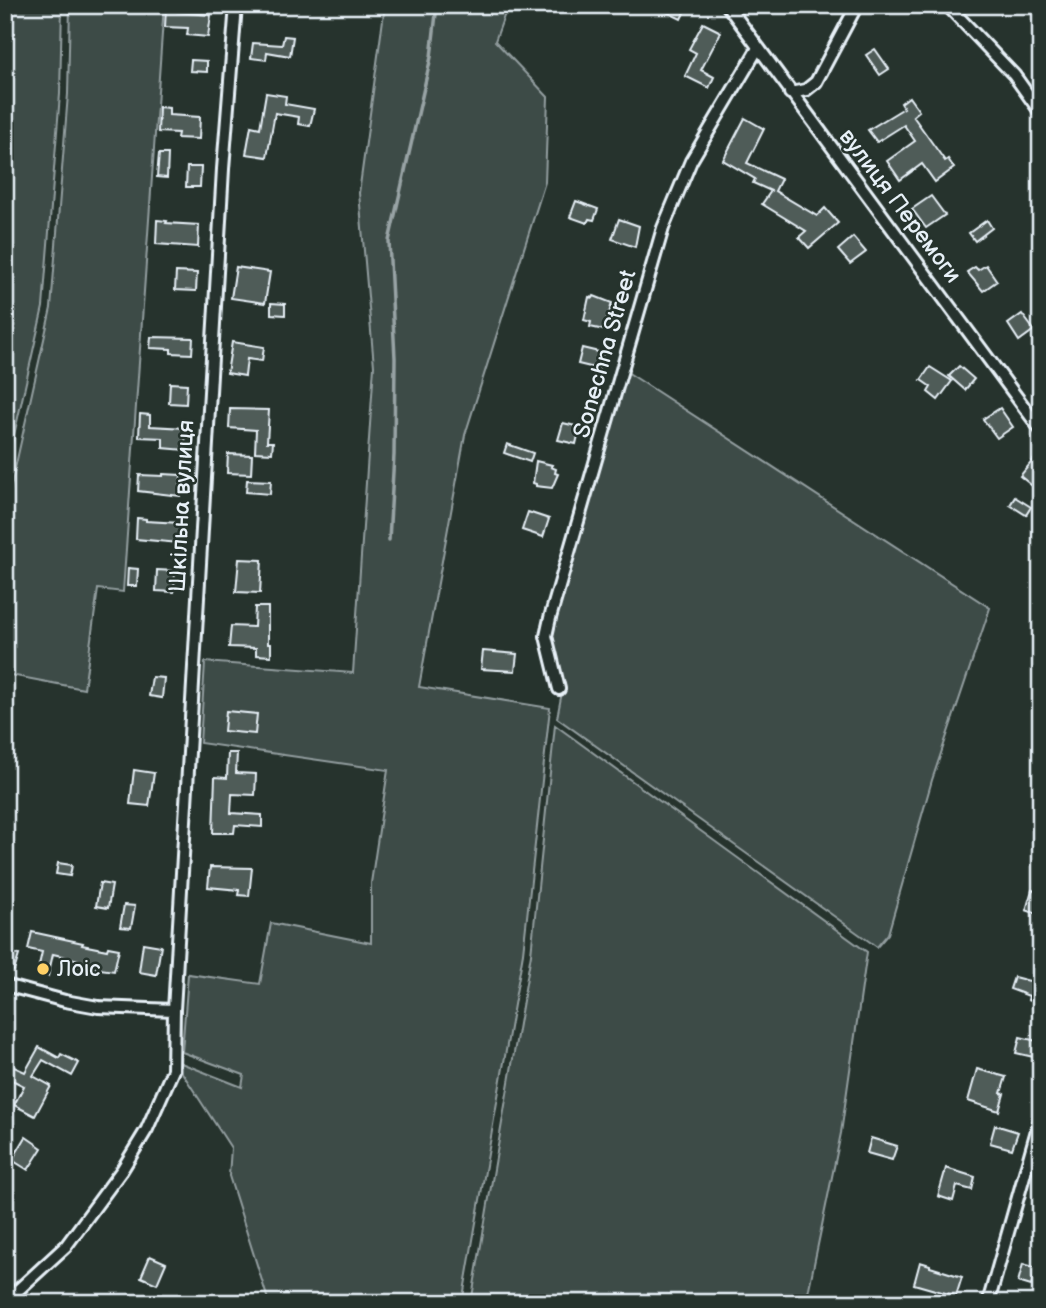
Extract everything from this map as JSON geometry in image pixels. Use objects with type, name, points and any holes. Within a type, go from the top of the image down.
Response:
[{"type":"street","name":"Шкільна вулиця","points":[[5,1302],[66,1245],[122,1170],[147,1129],[173,1070],[174,1010],[221,196],[236,5]]},
{"type":"street","name":"вулиця Перемоги","points":[[727,5],[1041,430]]},
{"type":"street","points":[[790,93],[806,90],[816,82],[857,5]]},
{"type":"street","points":[[947,5],[1014,75],[1041,113]]},
{"type":"street","name":"Sonechna Street","points":[[559,689],[546,636],[550,618],[663,228],[691,161],[758,48]]},
{"type":"street","points":[[5,985],[98,1007],[174,1010]]},
{"type":"street","points":[[988,1303],[1041,1116]]},
{"type":"shaded area","points":[[5,5],[62,5],[60,94],[43,307],[5,475]]},
{"type":"shaded area","points":[[70,5],[164,5],[123,592],[98,589],[84,689],[5,674],[5,513],[51,308],[68,94]]},
{"type":"shaded area","points":[[385,5],[508,5],[495,41],[548,97],[545,182],[465,435],[419,687],[550,708],[523,953],[462,1303],[269,1303],[229,1176],[231,1148],[181,1071],[181,1063],[242,1087],[244,1075],[182,1052],[188,974],[260,984],[271,923],[371,943],[371,883],[388,770],[200,743],[205,662],[353,673],[374,366],[359,193]]},
{"type":"shaded area","points":[[627,372],[990,608],[932,780],[888,934],[877,947],[557,718],[563,687],[551,636],[554,619]]},
{"type":"shaded area","points":[[555,725],[867,952],[841,1133],[806,1303],[471,1303],[531,954]]},
{"type":"building","points":[[652,5],[688,5],[681,19]]},
{"type":"building","points":[[166,7],[177,7],[177,12],[211,15],[208,37],[187,35],[188,28],[165,27]]},
{"type":"building","points":[[703,23],[721,32],[701,70],[714,77],[709,88],[685,76],[696,53],[689,49]]},
{"type":"building","points":[[284,36],[293,37],[290,56],[267,52],[266,60],[251,58],[253,43],[282,45]]},
{"type":"building","points":[[875,49],[889,69],[880,75],[866,55]]},
{"type":"building","points":[[191,60],[207,61],[207,72],[190,71]]},
{"type":"building","points":[[266,93],[286,96],[285,104],[314,109],[310,126],[298,124],[299,117],[275,113],[267,157],[246,154],[251,126],[260,128]]},
{"type":"building","points":[[909,97],[919,111],[913,116],[945,161],[948,159],[954,168],[935,182],[922,164],[900,180],[887,161],[915,141],[904,125],[877,142],[868,130],[904,108],[901,103]]},
{"type":"building","points":[[159,107],[169,108],[169,115],[200,117],[199,139],[177,138],[178,133],[158,132]]},
{"type":"building","points":[[745,118],[764,129],[747,163],[781,179],[775,191],[817,216],[825,208],[838,223],[809,248],[799,237],[806,231],[762,204],[771,191],[753,183],[755,179],[723,160]]},
{"type":"building","points":[[159,154],[168,154],[167,178],[157,177]]},
{"type":"building","points":[[187,167],[201,167],[200,187],[186,187]]},
{"type":"building","points":[[931,196],[945,215],[926,228],[912,209]]},
{"type":"building","points":[[576,201],[598,209],[594,220],[589,219],[587,223],[570,217]]},
{"type":"building","points":[[619,219],[639,226],[635,247],[612,239]]},
{"type":"building","points":[[157,220],[199,225],[198,247],[156,244]]},
{"type":"building","points":[[987,220],[992,228],[975,241],[969,233]]},
{"type":"building","points":[[853,237],[866,252],[850,264],[838,250]]},
{"type":"building","points":[[986,265],[997,281],[983,291],[967,272]]},
{"type":"building","points":[[236,267],[270,272],[265,303],[231,298]]},
{"type":"building","points":[[176,272],[197,273],[196,291],[175,290]]},
{"type":"building","points":[[594,296],[612,303],[604,330],[590,327],[591,322],[584,320],[589,297]]},
{"type":"building","points":[[271,303],[285,304],[285,315],[271,314]]},
{"type":"building","points":[[1022,314],[1034,330],[1019,341],[1008,324]]},
{"type":"building","points":[[151,337],[193,338],[192,354],[150,348]]},
{"type":"building","points":[[232,342],[264,347],[262,361],[247,359],[245,376],[227,373]]},
{"type":"building","points":[[582,348],[603,353],[599,369],[578,364]]},
{"type":"building","points":[[959,366],[974,379],[965,390],[949,376]]},
{"type":"building","points":[[930,367],[952,381],[938,400],[928,392],[931,387],[921,380]]},
{"type":"building","points":[[170,383],[187,384],[186,404],[169,403]]},
{"type":"building","points":[[1000,408],[1013,427],[997,438],[983,419]]},
{"type":"building","points":[[230,409],[269,410],[267,442],[273,442],[272,453],[255,452],[256,430],[229,428]]},
{"type":"building","points":[[140,414],[150,415],[150,426],[186,428],[185,450],[163,448],[163,438],[139,437]]},
{"type":"building","points":[[563,423],[580,427],[576,444],[558,440]]},
{"type":"building","points":[[507,444],[533,453],[530,462],[504,453]]},
{"type":"building","points":[[228,454],[252,455],[251,474],[227,473]]},
{"type":"building","points":[[1034,459],[1041,464],[1041,493],[1020,476]]},
{"type":"building","points":[[536,461],[552,465],[551,467],[556,469],[555,473],[558,474],[552,488],[536,486],[533,483]]},
{"type":"building","points":[[139,475],[181,475],[180,496],[138,491]]},
{"type":"building","points":[[247,480],[271,481],[270,494],[246,492]]},
{"type":"building","points":[[1015,497],[1031,507],[1026,515],[1010,505]]},
{"type":"building","points":[[528,512],[549,519],[543,537],[522,530]]},
{"type":"building","points":[[137,518],[180,523],[179,543],[136,539]]},
{"type":"building","points":[[239,559],[262,560],[260,593],[236,592]]},
{"type":"building","points":[[128,568],[138,569],[137,586],[127,586]]},
{"type":"building","points":[[157,570],[175,571],[174,592],[156,591]]},
{"type":"building","points":[[255,607],[268,607],[268,644],[271,644],[271,656],[256,655],[256,648],[229,647],[231,626],[254,627]]},
{"type":"building","points":[[483,651],[517,654],[515,671],[481,669]]},
{"type":"building","points":[[152,677],[164,678],[162,698],[149,696]]},
{"type":"building","points":[[226,711],[257,714],[255,734],[224,731]]},
{"type":"building","points":[[228,753],[237,753],[236,773],[256,774],[255,795],[232,794],[231,813],[262,815],[262,827],[235,825],[234,833],[213,833],[215,777],[227,778]]},
{"type":"building","points":[[134,770],[154,773],[149,806],[130,804]]},
{"type":"building","points":[[58,863],[72,865],[70,876],[56,874]]},
{"type":"building","points":[[210,867],[252,868],[249,896],[238,895],[239,890],[208,887]]},
{"type":"building","points":[[100,883],[112,885],[108,908],[96,906]]},
{"type":"building","points":[[1032,890],[1041,893],[1041,915],[1026,910]]},
{"type":"building","points":[[124,905],[135,906],[131,928],[120,927]]},
{"type":"building","points":[[32,932],[107,950],[108,947],[119,949],[114,971],[78,966],[79,960],[53,954],[48,976],[37,974],[42,952],[28,949]]},
{"type":"building","points":[[143,943],[161,946],[156,975],[139,972]]},
{"type":"building","points":[[5,952],[19,955],[14,971],[5,968]]},
{"type":"building","points":[[1014,977],[1041,984],[1041,1004],[1010,989]]},
{"type":"building","points":[[1020,1037],[1041,1042],[1038,1058],[1016,1053]]},
{"type":"building","points":[[39,1047],[59,1058],[61,1054],[79,1063],[72,1076],[43,1060],[33,1076],[51,1086],[35,1116],[14,1105],[24,1086],[6,1077],[12,1066],[25,1072]]},
{"type":"building","points":[[977,1069],[1006,1077],[999,1111],[968,1101]]},
{"type":"building","points":[[995,1125],[1018,1132],[1012,1149],[990,1143]]},
{"type":"building","points":[[26,1137],[42,1148],[28,1170],[12,1160]]},
{"type":"building","points":[[871,1138],[897,1146],[892,1160],[867,1153]]},
{"type":"building","points":[[946,1168],[975,1177],[972,1190],[957,1186],[953,1201],[938,1196]]},
{"type":"building","points":[[150,1256],[166,1263],[157,1284],[141,1277]]},
{"type":"building","points":[[920,1262],[962,1277],[956,1296],[914,1284]]},
{"type":"building","points":[[1023,1264],[1037,1268],[1031,1286],[1018,1282]]},
{"type":"waterway","points":[[389,540],[394,455],[395,358],[389,241],[431,57],[437,5]]},
{"type":"place","name":"Лоіс","points":[[43,969]]}]
